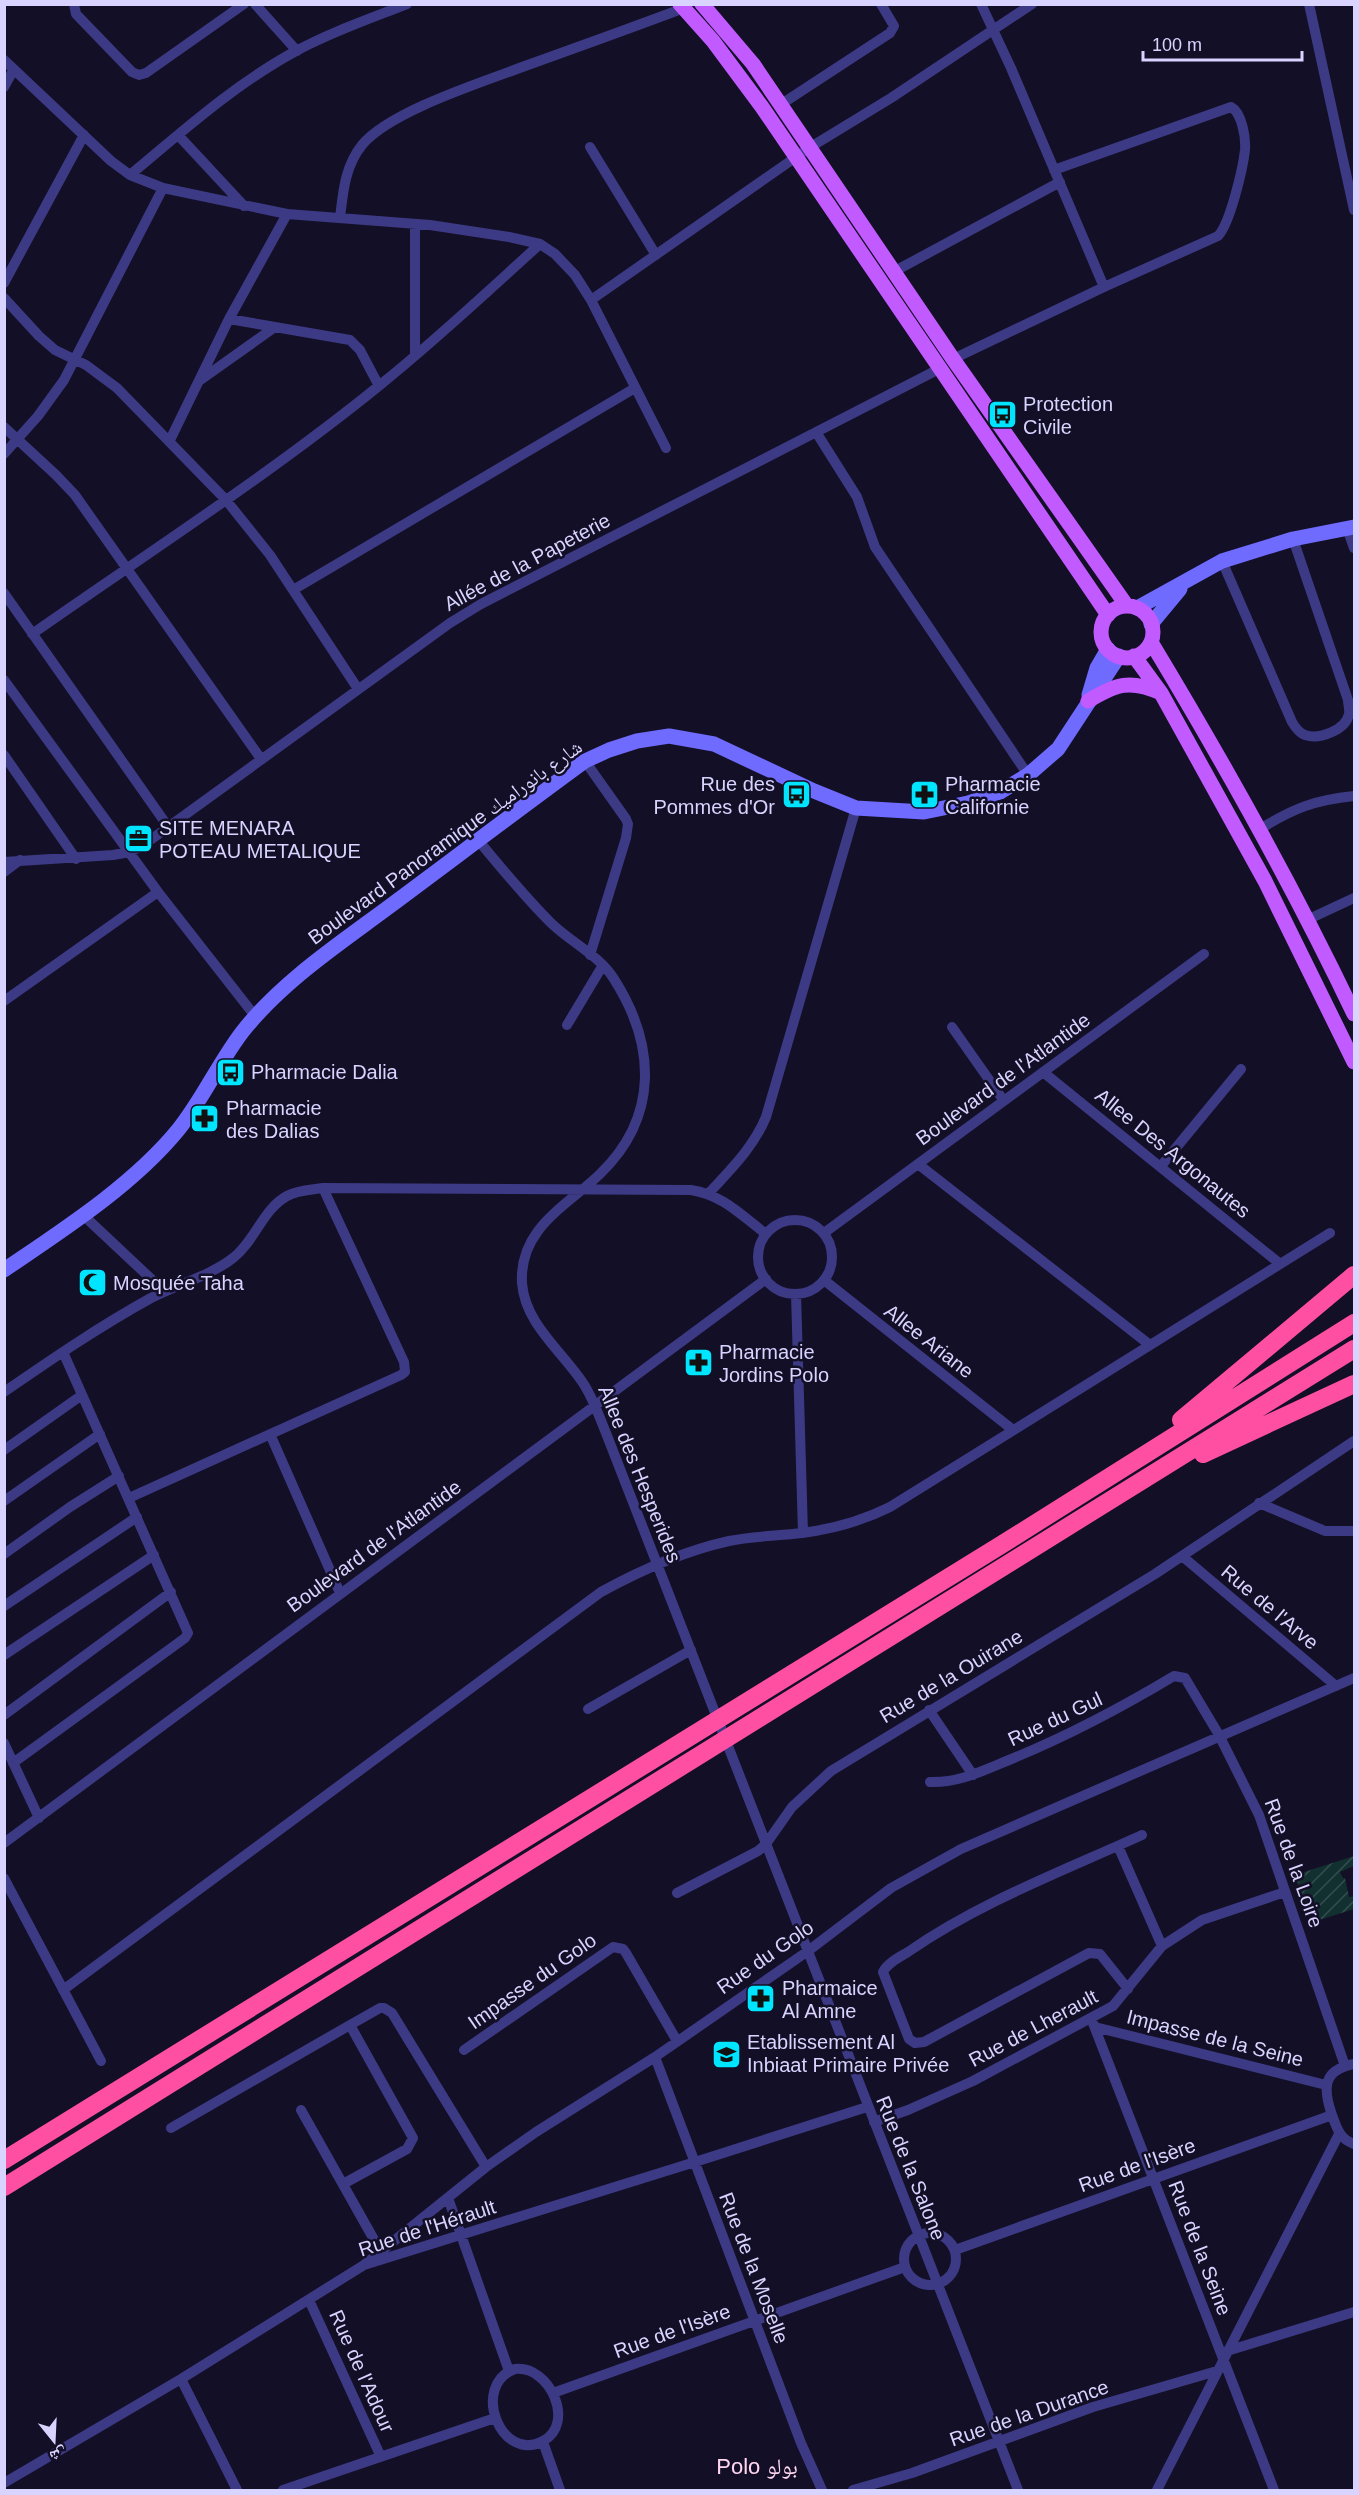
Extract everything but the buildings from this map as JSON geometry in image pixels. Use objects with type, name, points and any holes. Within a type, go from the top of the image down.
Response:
[{"type":"highway","points":[[1139,1457],[1354,1275]]},
{"type":"highway","points":[[4,2160],[1001,1545],[1354,1323]]},
{"type":"highway","points":[[4,2187],[1354,1349]]},
{"type":"highway","points":[[1120,1493],[1354,1384]]},
{"type":"main road","points":[[702,4],[753,64],[953,359],[1132,607],[1146,615],[1151,624],[1151,642],[1260,829],[1309,919],[1354,1014]]},
{"type":"main road","points":[[682,6],[735,69],[1108,615]]},
{"type":"main road","points":[[1351,527],[1293,539],[1222,561],[1189,580],[1132,607],[1118,608],[1108,615],[1101,632],[1104,643],[1121,654],[1161,693],[1265,881],[1354,1062]]},
{"type":"main road","points":[[1151,624],[1189,580]]},
{"type":"main road","points":[[1121,654],[1145,650],[1151,642]]},
{"type":"main road","name":"Boulevard Panoramique شارع بانوراميك","points":[[4,1270],[147,1164],[179,1129],[229,1051],[255,1016],[304,971],[585,761],[637,741],[669,736],[714,744],[856,808],[924,812],[968,803],[1000,792],[1028,775],[1058,749],[1072,729],[1088,701],[1097,668],[1121,654]]},
{"type":"main road","points":[[1088,701],[1114,687],[1124,685],[1144,685],[1161,693]]},
{"type":"street","points":[[74,4],[76,14],[132,72],[139,75],[146,73],[244,4]]},
{"type":"street","points":[[255,4],[297,51]]},
{"type":"street","points":[[130,176],[178,135],[262,71],[297,51],[406,4]]},
{"type":"street","points":[[780,105],[890,33],[894,26],[881,4]]},
{"type":"street","points":[[981,4],[1104,287]]},
{"type":"street","points":[[591,300],[809,148],[1032,4]]},
{"type":"street","points":[[1309,4],[1354,210]]},
{"type":"street","points":[[340,218],[351,161],[364,143],[386,125],[428,104],[482,82],[682,6]]},
{"type":"street","points":[[4,60],[130,176],[163,188],[287,214],[416,224],[509,237],[540,244],[555,254],[574,275],[591,300],[666,448]]},
{"type":"street","points":[[4,87],[14,69]]},
{"type":"street","points":[[953,359],[1104,287],[1211,241],[1223,231],[1227,224],[1245,148],[1239,117],[1234,108],[1226,108],[1054,170]]},
{"type":"street","points":[[4,283],[84,135]]},
{"type":"street","points":[[178,135],[244,206]]},
{"type":"street","points":[[590,147],[656,255]]},
{"type":"street","points":[[895,271],[1060,182]]},
{"type":"street","points":[[4,454],[20,439],[53,396],[163,188]]},
{"type":"street","points":[[170,440],[229,319],[287,214]]},
{"type":"street","points":[[415,356],[416,224]]},
{"type":"street","points":[[32,634],[226,500],[379,386],[540,244]]},
{"type":"street","points":[[4,298],[55,350],[109,381],[170,440],[226,500],[270,555],[358,689]]},
{"type":"street","points":[[229,319],[350,340],[360,350],[379,386]]},
{"type":"street","points":[[196,383],[274,327]]},
{"type":"street","name":"Allée de la Papeterie","points":[[130,852],[168,828],[358,689],[481,604],[939,369]]},
{"type":"street","points":[[294,591],[635,388]]},
{"type":"street","points":[[4,427],[20,439],[75,495],[261,759]]},
{"type":"street","points":[[816,432],[858,497],[875,547],[1028,775]]},
{"type":"street","points":[[1351,527],[1354,548]]},
{"type":"street","points":[[1222,561],[1292,722],[1298,731],[1306,735],[1321,736],[1346,723],[1350,713],[1348,700],[1293,539]]},
{"type":"street","points":[[4,594],[168,828]]},
{"type":"street","points":[[4,680],[158,892],[255,1016]]},
{"type":"street","points":[[4,755],[76,859]]},
{"type":"street","points":[[585,761],[628,824],[626,838],[590,955]]},
{"type":"street","points":[[1260,829],[1292,810],[1328,799],[1354,796]]},
{"type":"street","points":[[709,1193],[745,1154],[757,1137],[766,1117],[856,808]]},
{"type":"street","name":"Allee des Hesperides","points":[[478,840],[551,923],[603,965],[613,976],[640,1032],[645,1065],[642,1101],[634,1128],[618,1155],[599,1175],[545,1220],[533,1238],[525,1258],[522,1284],[531,1311],[548,1341],[584,1384],[594,1405],[732,1758]]},
{"type":"street","points":[[4,862],[76,859],[130,852]]},
{"type":"street","points":[[4,873],[21,860]]},
{"type":"street","points":[[4,1001],[158,892]]},
{"type":"street","points":[[1309,919],[1354,898]]},
{"type":"street","name":"Boulevard de l'Atlantide","points":[[824,1233],[1204,954]]},
{"type":"street","points":[[567,1025],[603,965]]},
{"type":"street","points":[[952,1027],[1004,1101]]},
{"type":"street","points":[[1161,1166],[1240,1069]]},
{"type":"street","name":"Allee Des Argonautes","points":[[1043,1072],[1279,1263]]},
{"type":"street","points":[[918,1164],[1150,1345]]},
{"type":"street","points":[[4,1392],[99,1327],[164,1291],[231,1260],[249,1243],[274,1206],[288,1196],[323,1188],[691,1191],[709,1193],[723,1200],[766,1234]]},
{"type":"street","points":[[129,1498],[405,1372],[404,1362],[323,1188]]},
{"type":"street","points":[[82,1214],[164,1291]]},
{"type":"street","points":[[795,1220],[813,1224],[824,1233],[831,1245],[831,1269],[824,1280],[813,1289],[796,1294],[781,1291],[766,1279],[759,1266],[758,1255],[766,1234],[780,1223],[795,1220]]},
{"type":"street","points":[[63,1990],[315,1805],[582,1604],[623,1580],[658,1564],[729,1541],[844,1526],[890,1507],[1330,1233]]},
{"type":"street","name":"Boulevard de l'Atlantide","points":[[4,1843],[766,1279]]},
{"type":"street","name":"Allee Ariane","points":[[824,1280],[1013,1430]]},
{"type":"street","points":[[796,1294],[803,1533]]},
{"type":"street","points":[[13,1763],[185,1638],[188,1629],[63,1352]]},
{"type":"street","points":[[4,1450],[82,1395]]},
{"type":"street","points":[[4,1501],[100,1434]]},
{"type":"street","points":[[270,1434],[340,1593]]},
{"type":"street","name":"Rue de la Ouirane","points":[[677,1893],[750,1857],[766,1844],[792,1806],[831,1771],[1182,1556],[1354,1441]]},
{"type":"street","points":[[4,1554],[70,1507],[119,1476]]},
{"type":"street","points":[[1259,1503],[1325,1532],[1354,1530]]},
{"type":"street","points":[[4,1606],[137,1516]]},
{"type":"street","points":[[4,1655],[154,1555]]},
{"type":"street","name":"Rue de l'Arve","points":[[1182,1556],[1336,1686]]},
{"type":"street","points":[[4,1715],[171,1592]]},
{"type":"street","points":[[588,1710],[691,1650]]},
{"type":"street","name":"Rue du Gul","points":[[930,1782],[946,1783],[973,1775],[1061,1739],[1174,1676],[1181,1676],[1187,1681]]},
{"type":"street","name":"Rue du Golo","points":[[364,2265],[486,2167],[536,2132],[655,2057],[808,1951],[891,1887],[961,1849],[1354,1678]]},
{"type":"street","name":"Rue de la Loire","points":[[1187,1681],[1219,1735],[1259,1815],[1285,1892],[1350,2065]]},
{"type":"street","points":[[929,1710],[973,1775]]},
{"type":"street","points":[[4,1743],[39,1818]]},
{"type":"street","name":"Rue de la Salone","points":[[732,1758],[1018,2490]]},
{"type":"street","points":[[1128,1989],[1100,1954],[1089,1953],[924,2042],[915,2043],[909,2039],[884,1972],[886,1967],[910,1950],[955,1922],[1017,1890],[1143,1835]]},
{"type":"street","points":[[1118,1846],[1162,1946]]},
{"type":"street","points":[[4,1878],[101,2061]]},
{"type":"street","name":"Rue de Lherault","points":[[873,2122],[908,2110],[973,2081],[1093,2023],[1113,2006],[1162,1946],[1208,1916],[1285,1892]]},
{"type":"street","name":"Impasse du Golo","points":[[464,2050],[613,1947],[623,1949],[626,1953],[677,2041]]},
{"type":"street","points":[[171,2128],[380,2008],[384,2008],[392,2013],[486,2167]]},
{"type":"street","name":"Impasse de la Seine","points":[[1093,2023],[1326,2085]]},
{"type":"street","name":"Rue de la Seine","points":[[1093,2023],[1225,2355],[1274,2490]]},
{"type":"street","points":[[343,2184],[406,2149],[413,2138],[350,2025]]},
{"type":"street","name":"Rue de la Moselle","points":[[655,2057],[801,2443],[822,2490]]},
{"type":"street","points":[[1350,2065],[1331,2075],[1326,2085],[1325,2096],[1339,2134],[1354,2144]]},
{"type":"street","name":"Rue de l'Hérault","points":[[4,2483],[181,2379],[364,2265],[867,2107]]},
{"type":"street","points":[[302,2110],[381,2252]]},
{"type":"street","name":"Rue de l'Isère","points":[[955,2250],[1332,2115]]},
{"type":"street","points":[[1157,2490],[1339,2134]]},
{"type":"street","points":[[448,2198],[463,2234],[509,2371]]},
{"type":"street","points":[[937,2233],[948,2240],[955,2250],[954,2271],[950,2277],[938,2284],[918,2282],[905,2267],[905,2248],[918,2235],[937,2233]]},
{"type":"street","name":"Rue de l'Isère","points":[[553,2393],[905,2267]]},
{"type":"street","name":"Rue de l'Adour","points":[[309,2300],[381,2457]]},
{"type":"street","points":[[1225,2355],[1354,2312]]},
{"type":"street","points":[[528,2369],[539,2374],[553,2393],[558,2420],[554,2430],[543,2442],[521,2445],[511,2440],[503,2432],[495,2418],[492,2401],[493,2389],[502,2376],[509,2371],[528,2369]]},
{"type":"street","name":"Rue de la Durance","points":[[853,2490],[912,2473],[1093,2408],[1217,2371]]},
{"type":"street","points":[[181,2379],[237,2490]]},
{"type":"street","points":[[283,2490],[495,2418]]},
{"type":"street","points":[[543,2442],[560,2490]]},
{"type":"green space","points":[[1354,1856],[1354,1866],[1340,1872],[1345,1878],[1349,1897],[1354,1896],[1354,1909],[1310,1923],[1295,1875]]},
{"type":"place","name":"Protection Civile","points":[[1002,415]]},
{"type":"place","name":"Rue des Pommes d'Or","points":[[796,795]]},
{"type":"place","name":"Pharmacie Californie","points":[[924,795]]},
{"type":"place","name":"SITE MENARA POTEAU METALIQUE","points":[[138,839]]},
{"type":"place","name":"Pharmacie Dalia","points":[[230,1072]]},
{"type":"place","name":"Pharmacie des Dalias","points":[[205,1119]]},
{"type":"place","name":"Mosquée Taha","points":[[92,1283]]},
{"type":"place","name":"Pharmacie Jordins Polo","points":[[698,1363]]},
{"type":"place","name":"Pharmaice Al Amne","points":[[761,1999]]},
{"type":"place","name":"Etablissement Al Inbiaat Primaire Privée","points":[[726,2054]]},
{"type":"district","name":"Polo بولو","points":[[757,2466]]}]
